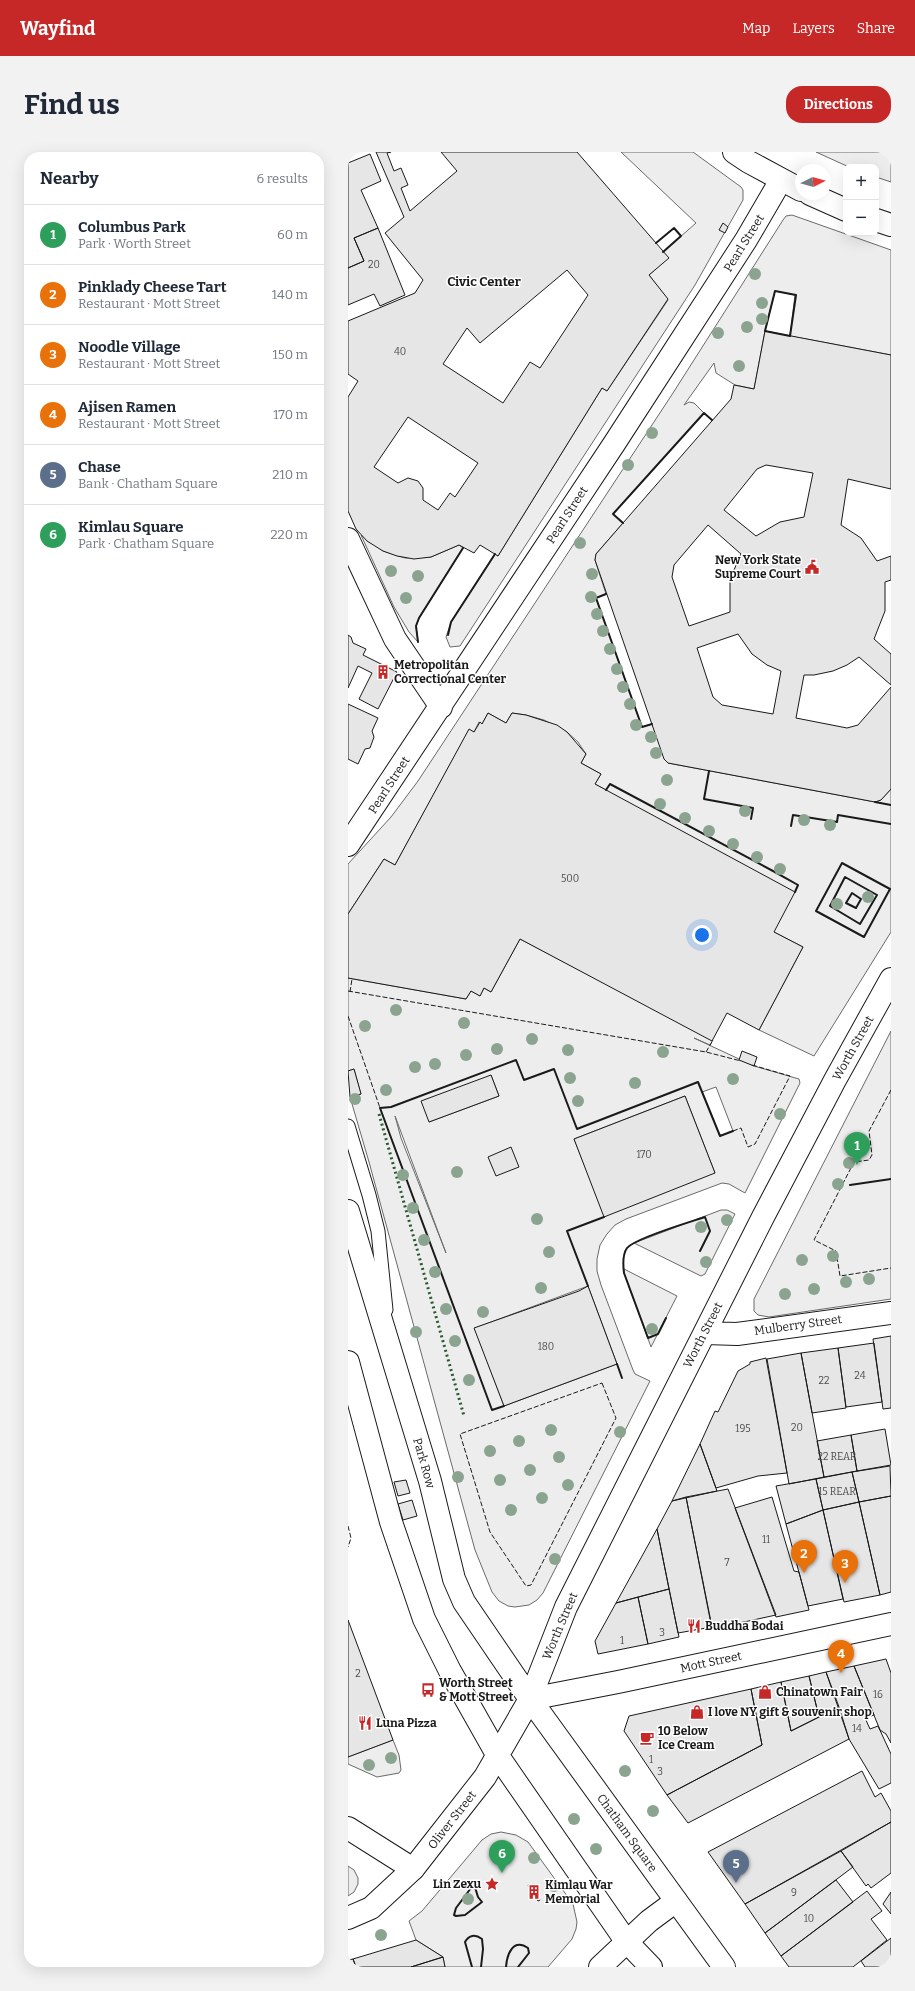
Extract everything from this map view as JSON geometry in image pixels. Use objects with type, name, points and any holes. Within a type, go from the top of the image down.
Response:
[{"type":"street","points":[[734,152],[795,187]]},
{"type":"street","name":"Pearl Street","points":[[348,845],[441,707],[746,240],[781,180]]},
{"type":"street","points":[[824,200],[843,209]]},
{"type":"street","points":[[879,221],[891,225]]},
{"type":"street","points":[[348,539],[395,639],[441,707]]},
{"type":"street","name":"Worth Street","points":[[530,1699],[566,1607],[835,1080],[891,979]]},
{"type":"street","name":"Park Row","points":[[348,1211],[430,1480],[454,1579],[472,1616],[530,1699]]},
{"type":"street","name":"Mulberry Street","points":[[705,1333],[737,1334],[891,1313]]},
{"type":"street","points":[[348,1362],[391,1522],[422,1613],[450,1671],[498,1756],[626,1941],[651,1967]]},
{"type":"street","name":"Mott Street","points":[[530,1699],[618,1682],[891,1624]]},
{"type":"street","name":"Oliver Street","points":[[348,1918],[371,1908],[413,1869],[481,1783],[530,1699]]},
{"type":"street","name":"Chatham Square","points":[[530,1699],[724,1967]]},
{"type":"street","points":[[348,1828],[413,1869]]},
{"type":"street","points":[[600,1967],[648,1921],[676,1901]]},
{"type":"lane","points":[[348,1126],[369,1195],[378,1231],[390,1352]]},
{"type":"shaded area","points":[[621,152],[693,152],[741,187],[743,190],[743,200],[695,285],[460,646],[450,647],[446,637],[451,622],[495,554],[498,556],[602,388],[607,391],[668,300],[649,275],[668,258],[663,252],[696,223]]},
{"type":"shaded area","points":[[816,152],[891,152],[891,182],[879,178],[879,164],[843,164]]},
{"type":"shaded area","points":[[792,215],[843,233],[843,236],[851,236],[891,250],[891,355],[790,336],[795,295],[775,291],[765,331],[754,389],[735,385],[716,373],[714,363],[684,405],[689,402],[694,403],[704,413],[613,514],[623,523],[596,554],[595,560],[606,594],[596,598],[642,727],[652,724],[668,763],[875,802],[881,800],[891,789],[891,932],[814,1056],[759,1030],[803,947],[774,932],[606,790],[595,784],[601,774],[581,763],[586,754],[578,742],[567,732],[544,720],[512,713],[506,723],[488,713],[482,724],[479,722],[474,732],[469,730],[395,865],[384,859],[348,914],[348,864],[391,817],[418,781],[673,393],[786,216]]},
{"type":"shaded area","points":[[361,535],[383,551],[405,558],[431,557],[459,545],[463,548],[419,618],[416,626],[418,642],[409,632],[394,607]]},
{"type":"shaded area","points":[[520,939],[713,1040],[710,1045],[694,1038],[754,1066],[799,1079],[800,1083],[745,1193],[729,1184],[722,1183],[626,1219],[615,1225],[600,1245],[597,1259],[597,1271],[601,1285],[635,1374],[650,1381],[543,1593],[537,1600],[529,1605],[515,1607],[508,1606],[499,1601],[492,1592],[475,1550],[350,1097],[361,1094],[354,1069],[348,1071],[348,978],[466,999],[471,991],[480,996],[484,988],[491,992]],"holes":[[[491,1075],[499,1096],[429,1122]],[[716,1087],[733,1131],[720,1136],[702,1092]],[[685,1096],[715,1173],[586,1169],[574,1139]],[[395,1116],[446,1253],[401,1138]],[[588,1286],[617,1364],[504,1406],[475,1328]]]},
{"type":"shaded area","points":[[891,1031],[891,1299],[769,1317],[758,1315],[754,1311],[754,1299]]},
{"type":"shaded area","points":[[721,1210],[727,1210],[735,1214],[705,1274],[701,1276],[634,1243]]},
{"type":"shaded area","points":[[624,1269],[677,1296],[651,1347],[624,1273]]},
{"type":"shaded area","points":[[393,1740],[399,1755],[401,1770],[399,1773],[377,1777],[348,1764],[348,1757]]},
{"type":"shaded area","points":[[501,1832],[516,1835],[528,1842],[573,1904],[577,1922],[572,1939],[548,1967],[445,1967],[443,1957],[416,1940],[409,1921],[422,1911],[482,1840],[491,1834]]},
{"type":"shaded area","points":[[348,1866],[354,1870],[358,1878],[358,1884],[354,1892],[348,1896]]},
{"type":"building","points":[[376,152],[391,152],[387,153],[394,171],[401,168],[408,185],[401,188],[410,211],[457,171],[441,152],[577,152],[669,258],[649,275],[668,299],[607,391],[602,388],[498,556],[480,545],[474,553],[459,545],[431,557],[414,559],[397,556],[383,551],[367,541],[356,529],[348,511],[348,397],[358,381],[348,374],[348,321],[415,293],[423,280],[385,233],[404,217]],"holes":[[[567,270],[588,295],[540,368],[530,362],[503,403],[443,364],[467,328],[480,343]],[[408,417],[478,463],[455,497],[450,493],[438,510],[423,500],[423,488],[418,481],[408,478],[398,483],[374,467]]]},
{"type":"building","points":[[370,154],[381,181],[361,190],[378,228],[354,238],[364,261],[348,268],[348,163]]},
{"type":"building","points":[[723,223],[728,227],[725,233],[719,230]]},
{"type":"building","points":[[378,228],[405,295],[380,306],[374,294],[348,305],[348,268],[364,261],[354,238]]},
{"type":"building","name":"New York State Supreme Court","points":[[765,331],[891,355],[891,489],[848,479],[841,525],[861,538],[877,561],[891,556],[891,580],[885,582],[885,611],[874,639],[891,654],[891,685],[859,657],[847,665],[833,671],[814,675],[804,675],[796,718],[847,728],[858,725],[891,687],[891,789],[881,800],[875,802],[668,763],[664,759],[595,560],[596,554],[731,399],[734,385],[754,389]],"holes":[[[766,465],[813,473],[804,517],[780,522],[756,536],[724,510],[757,469]],[[708,525],[741,554],[730,579],[730,612],[689,626],[672,577],[674,565]],[[738,634],[752,654],[767,665],[781,671],[773,714],[722,705],[713,697],[697,648]]]},
{"type":"building","name":"Metropolitan Correctional Center","points":[[348,635],[351,637],[353,643],[366,649],[363,655],[397,672],[378,709],[359,699],[372,673],[358,666],[348,688]]},
{"type":"building","name":"Metropolitan Correctional Center","points":[[348,704],[378,718],[372,731],[374,737],[370,748],[365,749],[358,764],[348,759]]},
{"type":"building","points":[[488,713],[506,723],[512,713],[526,715],[557,725],[567,732],[586,754],[581,763],[601,774],[595,784],[795,892],[774,932],[803,947],[759,1030],[727,1013],[712,1041],[520,939],[491,992],[484,988],[480,996],[471,991],[466,999],[348,978],[348,914],[384,859],[395,865],[469,729],[474,732],[480,722],[482,724]]},
{"type":"building","points":[[742,1051],[757,1057],[754,1066],[739,1060]]},
{"type":"building","points":[[354,1069],[361,1094],[350,1097],[348,1071]]},
{"type":"building","points":[[491,1075],[499,1096],[429,1122],[421,1101]]},
{"type":"building","points":[[685,1096],[715,1173],[604,1217],[574,1139]]},
{"type":"building","points":[[511,1147],[519,1167],[496,1176],[488,1157]]},
{"type":"building","points":[[588,1286],[617,1364],[504,1406],[474,1328],[579,1291]]},
{"type":"building","points":[[891,1336],[891,1408],[883,1409],[873,1339]]},
{"type":"building","points":[[874,1343],[882,1402],[846,1407],[838,1348]]},
{"type":"building","points":[[838,1348],[846,1408],[812,1413],[801,1353]]},
{"type":"building","points":[[801,1353],[824,1477],[789,1484],[767,1359]]},
{"type":"building","points":[[766,1358],[787,1473],[758,1476],[716,1488],[700,1444],[715,1411],[718,1412],[738,1371],[750,1364],[750,1362]]},
{"type":"building","points":[[885,1429],[891,1465],[857,1471],[851,1435]]},
{"type":"building","points":[[851,1435],[857,1471],[824,1477],[817,1441]]},
{"type":"building","points":[[700,1444],[717,1491],[672,1501]]},
{"type":"building","points":[[890,1466],[891,1496],[859,1502],[852,1472]]},
{"type":"building","points":[[852,1472],[859,1502],[823,1510],[816,1479]]},
{"type":"building","points":[[816,1479],[823,1510],[786,1524],[776,1486]]},
{"type":"building","points":[[406,1480],[410,1493],[398,1496],[394,1482]]},
{"type":"building","points":[[728,1489],[776,1615],[712,1629],[686,1497]]},
{"type":"building","points":[[891,1496],[891,1592],[880,1595],[859,1502]]},
{"type":"building","points":[[686,1497],[712,1627],[678,1633],[657,1529],[672,1501]]},
{"type":"building","points":[[772,1497],[794,1571],[799,1572],[809,1610],[776,1617],[735,1508]]},
{"type":"building","points":[[412,1500],[417,1516],[403,1520],[398,1504]]},
{"type":"building","points":[[859,1502],[880,1595],[844,1602],[823,1510]]},
{"type":"building","points":[[823,1510],[843,1599],[808,1606],[786,1524]]},
{"type":"building","points":[[657,1529],[669,1589],[616,1603]]},
{"type":"building","points":[[669,1589],[679,1637],[648,1644],[638,1597]]},
{"type":"building","points":[[638,1597],[648,1644],[598,1654],[595,1641],[616,1603]]},
{"type":"building","points":[[348,1620],[393,1740],[348,1757]]},
{"type":"building","points":[[886,1659],[891,1673],[891,1743],[886,1734],[880,1730],[854,1666]]},
{"type":"building","points":[[854,1666],[874,1715],[865,1718],[870,1729],[878,1726],[891,1754],[891,1783],[879,1789],[849,1739],[826,1672]]},
{"type":"building","points":[[826,1672],[839,1707],[819,1717],[809,1676]]},
{"type":"building","points":[[809,1676],[819,1717],[791,1731],[781,1682]]},
{"type":"building","points":[[781,1682],[791,1731],[839,1707],[849,1739],[688,1823],[667,1795],[762,1745],[751,1689]]},
{"type":"building","points":[[751,1689],[762,1745],[667,1795],[624,1731],[629,1716]]},
{"type":"building","points":[[862,1771],[875,1797],[881,1793],[891,1811],[891,1822],[745,1904],[708,1852]]},
{"type":"building","points":[[891,1822],[891,1873],[871,1888],[868,1884],[866,1886],[841,1851]]},
{"type":"building","points":[[841,1851],[853,1867],[765,1933],[745,1904]]},
{"type":"building","points":[[836,1880],[853,1902],[781,1956],[765,1933]]},
{"type":"building","name":"Kimlau War Memorial","points":[[529,1884],[540,1900],[538,1901],[528,1885]]},
{"type":"building","points":[[867,1891],[882,1911],[871,1919],[887,1940],[853,1967],[789,1967],[781,1956]]},
{"type":"building","points":[[891,1892],[891,1914],[883,1904]]},
{"type":"building","points":[[891,1938],[891,1967],[865,1967],[861,1961]]},
{"type":"building","points":[[416,1940],[443,1957],[411,1967],[356,1967],[353,1959]]},
{"type":"building","points":[[443,1957],[445,1967],[411,1967]]},
{"type":"building","points":[[353,1959],[356,1967],[348,1967],[348,1960]]},
{"type":"hedge","points":[[379,1114],[464,1416]]},
{"type":"fence","points":[[350,992],[352,979]]},
{"type":"fence","points":[[348,991],[706,1052],[741,1061]]},
{"type":"fence","points":[[348,1016],[380,1108]]},
{"type":"fence","points":[[706,1052],[713,1040]]},
{"type":"fence","points":[[733,1131],[741,1128],[748,1147],[755,1144],[790,1076],[752,1065]]},
{"type":"fence","points":[[891,1090],[869,1131],[872,1155],[869,1160],[854,1162],[814,1240],[836,1251],[840,1276],[891,1268]]},
{"type":"fence","points":[[602,1383],[616,1418],[531,1585],[526,1586],[490,1532],[460,1434],[602,1383]]},
{"type":"fence","points":[[348,1526],[351,1538],[348,1547]]},
{"type":"wall","points":[[656,243],[674,228],[681,236],[663,252]]},
{"type":"wall","points":[[775,291],[796,295],[790,336],[765,331],[775,291]]},
{"type":"wall","points":[[623,523],[613,514],[704,413],[712,420]]},
{"type":"wall","points":[[418,642],[416,626],[419,618],[463,548]]},
{"type":"wall","points":[[448,635],[451,622],[495,554]]},
{"type":"wall","points":[[606,594],[596,598],[642,727],[652,724]]},
{"type":"wall","points":[[709,771],[704,799],[753,808],[751,819]]},
{"type":"wall","points":[[606,790],[610,784],[773,871],[798,885],[795,892]]},
{"type":"wall","points":[[875,802],[891,805]]},
{"type":"wall","points":[[791,826],[793,815],[837,822],[838,815],[891,824]]},
{"type":"wall","points":[[842,863],[890,889],[864,937],[816,911],[842,863]]},
{"type":"wall","points":[[845,877],[877,895],[860,924],[830,906],[845,877]]},
{"type":"wall","points":[[852,893],[861,899],[856,908],[846,903],[852,893]]},
{"type":"wall","points":[[504,1406],[492,1410],[380,1108],[391,1107],[516,1060],[524,1080],[554,1069],[577,1129],[698,1082],[720,1136],[733,1131]]},
{"type":"wall","points":[[850,1185],[891,1179]]},
{"type":"wall","points":[[588,1286],[567,1231],[604,1217]]},
{"type":"wall","points":[[666,1318],[658,1334],[648,1338],[624,1273],[623,1260],[625,1251],[632,1244],[640,1240],[705,1217],[710,1231],[700,1251]]},
{"type":"wall","points":[[617,1364],[622,1378]]},
{"type":"wall","points":[[474,1884],[478,1897],[482,1902],[465,1915],[454,1915],[456,1908],[474,1884]]},
{"type":"wall","points":[[472,1967],[465,1942],[468,1938],[475,1936],[482,1939],[483,1949],[481,1967]]},
{"type":"wall","points":[[506,1967],[509,1953],[512,1949],[515,1946],[523,1945],[528,1948],[529,1953],[518,1967]]},
{"type":"place","name":"New York State Supreme Court","points":[[812,567]]},
{"type":"place","name":"Metropolitan Correctional Center","points":[[383,672]]},
{"type":"place","name":"Columbus Park","points":[[857,1165]]},
{"type":"place","name":"Pinklady Cheese Tart","points":[[804,1573]]},
{"type":"place","name":"Noodle Village","points":[[845,1583]]},
{"type":"place","name":"Buddha Bodai","points":[[694,1626]]},
{"type":"place","name":"Ajisen Ramen","points":[[841,1673]]},
{"type":"place","name":"Worth Street & Mott Street","points":[[428,1690]]},
{"type":"place","name":"Chinatown Fair","points":[[765,1692]]},
{"type":"place","name":"I love NY gift & souvenir shop","points":[[697,1712]]},
{"type":"place","name":"Luna Pizza","points":[[365,1723]]},
{"type":"place","name":"10 Below Ice Cream","points":[[647,1738]]},
{"type":"place","name":"Kimlau Square","points":[[502,1873]]},
{"type":"place","name":"Chase","points":[[736,1883]]},
{"type":"place","name":"Lin Zexu","points":[[492,1884]]},
{"type":"place","name":"Kimlau War Memorial","points":[[534,1892]]},
{"type":"district","name":"Civic Center","points":[[484,281]]}]
